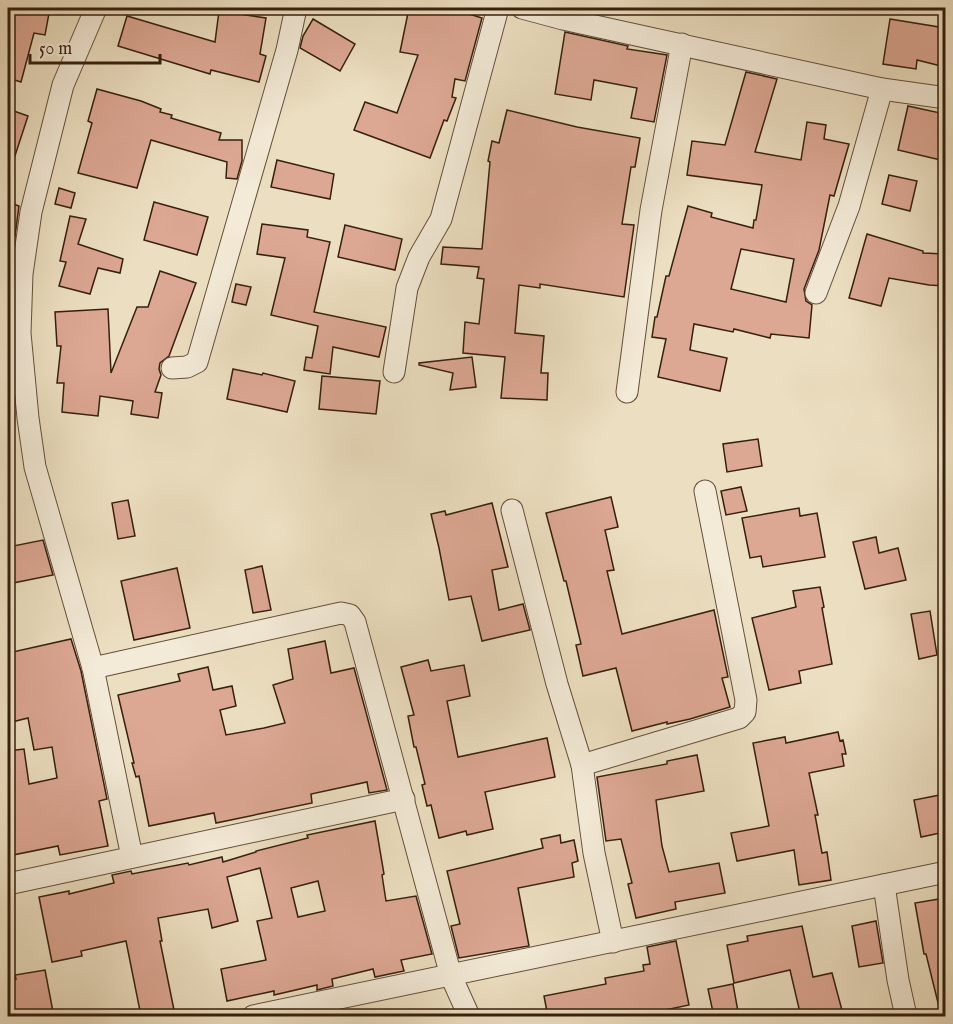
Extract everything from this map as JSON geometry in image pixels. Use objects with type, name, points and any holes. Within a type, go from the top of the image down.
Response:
[{"type":"street","points":[[96,8],[63,85],[31,212],[22,274],[20,333],[35,467],[93,668],[132,857]]},
{"type":"street","points":[[172,368],[187,367],[197,362],[287,50],[296,8]]},
{"type":"street","points":[[394,372],[407,288],[419,256],[441,219],[498,8]]},
{"type":"street","points":[[522,8],[882,89],[945,98]]},
{"type":"street","points":[[627,392],[651,210],[682,44]]},
{"type":"street","points":[[816,293],[849,206],[882,89]]},
{"type":"street","points":[[582,765],[739,718],[746,712],[746,700],[705,490]]},
{"type":"street","points":[[512,510],[557,684],[582,765],[594,853],[613,942]]},
{"type":"street","points":[[93,668],[341,613],[350,615],[355,622],[451,976],[469,1017]]},
{"type":"street","points":[[8,884],[404,799]]},
{"type":"street","points":[[253,1017],[291,1013],[451,976],[945,872]]},
{"type":"street","points":[[884,885],[898,980],[906,1017]]},
{"type":"building","points":[[8,8],[50,8],[45,35],[34,33],[21,82],[8,78]]},
{"type":"building","points":[[409,8],[450,8],[482,18],[465,81],[455,79],[452,97],[456,98],[447,121],[444,120],[430,158],[354,130],[365,102],[397,113],[418,55],[400,52]]},
{"type":"building","points":[[219,11],[266,18],[260,54],[266,56],[259,82],[211,70],[210,74],[118,46],[127,16],[215,42]]},
{"type":"building","points":[[313,19],[355,44],[340,71],[300,48],[303,36]]},
{"type":"building","points":[[890,19],[945,28],[945,67],[917,60],[916,69],[883,64]]},
{"type":"building","points":[[565,32],[628,46],[627,49],[667,55],[654,122],[631,118],[637,88],[594,80],[591,100],[555,94]]},
{"type":"building","points":[[746,72],[777,79],[755,152],[801,160],[807,122],[826,125],[824,139],[849,144],[834,196],[830,195],[819,250],[804,289],[806,301],[812,305],[809,338],[771,334],[770,338],[734,329],[733,332],[694,324],[690,350],[727,358],[720,391],[658,377],[666,339],[652,337],[666,276],[669,276],[688,206],[712,213],[711,217],[753,228],[762,185],[687,175],[692,141],[725,145]],"holes":[[[741,249],[794,259],[786,302],[731,289]]]},
{"type":"building","points":[[97,89],[141,101],[161,109],[160,112],[172,115],[171,118],[221,133],[219,140],[242,140],[242,161],[237,179],[226,178],[227,162],[151,140],[137,188],[78,173],[92,123],[88,121]]},
{"type":"building","points":[[908,106],[945,114],[945,161],[898,150]]},
{"type":"building","points":[[8,109],[28,116],[9,174],[8,174]]},
{"type":"building","points":[[507,110],[577,127],[640,138],[635,167],[631,167],[622,224],[634,225],[624,297],[540,284],[540,288],[519,285],[515,333],[544,336],[541,373],[548,373],[547,400],[501,398],[505,357],[463,353],[465,322],[479,324],[484,279],[477,278],[479,267],[441,264],[443,247],[482,249],[490,162],[488,161],[492,141],[499,143]]},
{"type":"building","points":[[277,160],[334,174],[330,199],[271,187]]},
{"type":"building","points":[[889,175],[917,181],[910,211],[882,204]]},
{"type":"building","points":[[59,188],[75,193],[71,208],[55,204]]},
{"type":"building","points":[[8,202],[19,206],[15,236],[8,234]]},
{"type":"building","points":[[154,202],[208,217],[197,255],[144,240]]},
{"type":"building","points":[[70,216],[86,219],[78,244],[123,259],[120,273],[98,268],[90,294],[59,286],[66,262],[60,261]]},
{"type":"building","points":[[262,224],[308,230],[307,237],[330,242],[314,312],[386,327],[379,357],[333,347],[330,374],[304,370],[306,357],[312,358],[318,326],[271,315],[285,258],[257,254]]},
{"type":"building","points":[[345,225],[402,239],[395,270],[338,257]]},
{"type":"building","points":[[867,234],[923,251],[923,253],[945,254],[945,286],[889,278],[881,306],[849,298]]},
{"type":"building","points":[[160,271],[196,283],[169,356],[160,363],[161,375],[155,392],[162,393],[158,418],[131,414],[133,401],[100,396],[98,416],[62,412],[64,383],[57,383],[61,346],[57,346],[55,312],[108,309],[111,373],[137,307],[148,307]]},
{"type":"building","points":[[236,284],[251,287],[246,305],[232,302]]},
{"type":"building","points":[[472,357],[476,387],[450,390],[453,373],[419,365],[419,363]]},
{"type":"building","points":[[233,369],[295,381],[287,412],[227,399]]},
{"type":"building","points":[[322,376],[380,381],[376,414],[319,409]]},
{"type":"building","points":[[758,439],[762,466],[727,472],[723,444]]},
{"type":"building","points":[[741,487],[747,511],[726,515],[721,491]]},
{"type":"building","points":[[611,497],[618,527],[605,530],[614,570],[607,571],[622,634],[714,610],[728,677],[722,678],[730,707],[690,719],[632,731],[616,668],[583,676],[576,645],[581,644],[546,513]]},
{"type":"building","points":[[128,500],[135,536],[118,539],[112,503]]},
{"type":"building","points":[[492,503],[508,567],[492,570],[499,610],[523,604],[530,630],[482,641],[471,596],[449,600],[431,514],[445,511],[446,515]]},
{"type":"building","points":[[799,508],[800,516],[817,513],[825,557],[763,567],[761,556],[750,558],[742,518]]},
{"type":"building","points":[[876,537],[879,553],[898,548],[906,580],[865,589],[853,542]]},
{"type":"building","points":[[43,540],[53,575],[8,584],[8,547]]},
{"type":"building","points":[[262,566],[271,610],[253,613],[245,570]]},
{"type":"building","points":[[177,568],[190,628],[134,640],[121,581]]},
{"type":"building","points":[[820,587],[832,664],[799,671],[801,683],[769,690],[752,618],[796,607],[793,591]]},
{"type":"building","points":[[930,611],[937,655],[919,659],[911,614]]},
{"type":"building","points":[[71,639],[81,671],[107,799],[99,801],[108,846],[60,855],[58,846],[8,856],[8,751],[24,749],[29,784],[57,778],[52,747],[34,750],[28,718],[8,723],[8,653]]},
{"type":"building","points":[[325,641],[331,673],[354,668],[387,790],[369,793],[367,782],[311,794],[312,803],[216,823],[214,813],[149,826],[139,776],[136,777],[132,763],[134,763],[118,695],[180,681],[178,674],[208,667],[213,690],[232,686],[236,706],[220,710],[226,735],[285,723],[273,685],[293,679],[288,649]]},
{"type":"building","points":[[428,660],[431,671],[464,665],[470,696],[447,701],[458,757],[547,738],[555,777],[485,792],[493,829],[467,835],[466,831],[439,838],[431,805],[427,806],[422,785],[425,784],[408,716],[414,715],[401,667]]},
{"type":"building","points":[[838,732],[840,741],[843,740],[846,754],[842,754],[844,766],[809,773],[818,815],[815,815],[822,853],[827,852],[831,880],[799,885],[794,850],[737,861],[731,833],[769,826],[753,743],[785,737],[786,743]]},
{"type":"building","points":[[697,755],[704,791],[656,800],[662,846],[669,872],[719,863],[725,893],[675,902],[676,909],[636,918],[628,884],[632,883],[621,839],[606,841],[597,777],[667,764],[667,761]]},
{"type":"building","points":[[945,794],[945,832],[921,837],[914,800]]},
{"type":"building","points":[[375,821],[386,901],[416,896],[432,954],[401,960],[404,971],[375,977],[373,969],[332,979],[333,986],[317,990],[317,985],[274,995],[274,991],[227,1001],[221,969],[266,960],[257,921],[272,918],[260,868],[227,877],[238,921],[212,928],[208,909],[158,918],[162,941],[160,941],[174,1010],[141,1016],[126,941],[81,951],[82,956],[52,962],[39,897],[69,891],[69,894],[114,883],[112,875],[131,871],[132,874],[222,857],[223,862],[308,838],[307,835]],"holes":[[[318,881],[325,911],[298,917],[291,888]]]},
{"type":"building","points":[[560,835],[561,843],[574,840],[578,861],[572,863],[574,877],[518,888],[529,946],[459,958],[451,926],[460,924],[447,871],[543,848],[541,839]]},
{"type":"building","points":[[945,898],[945,1011],[940,1011],[926,954],[924,954],[915,903]]},
{"type":"building","points":[[876,921],[883,963],[859,967],[852,926]]},
{"type":"building","points":[[802,926],[813,977],[832,973],[843,1014],[831,1017],[801,1017],[790,970],[734,983],[727,945],[748,941],[747,936]]},
{"type":"building","points":[[676,941],[689,1005],[641,1015],[641,1017],[548,1017],[544,996],[606,984],[605,978],[644,971],[643,965],[650,964],[647,947]]},
{"type":"building","points":[[45,970],[54,1017],[8,1017],[8,980],[16,979],[15,975]]},
{"type":"building","points":[[733,984],[739,1017],[714,1017],[708,989]]}]
